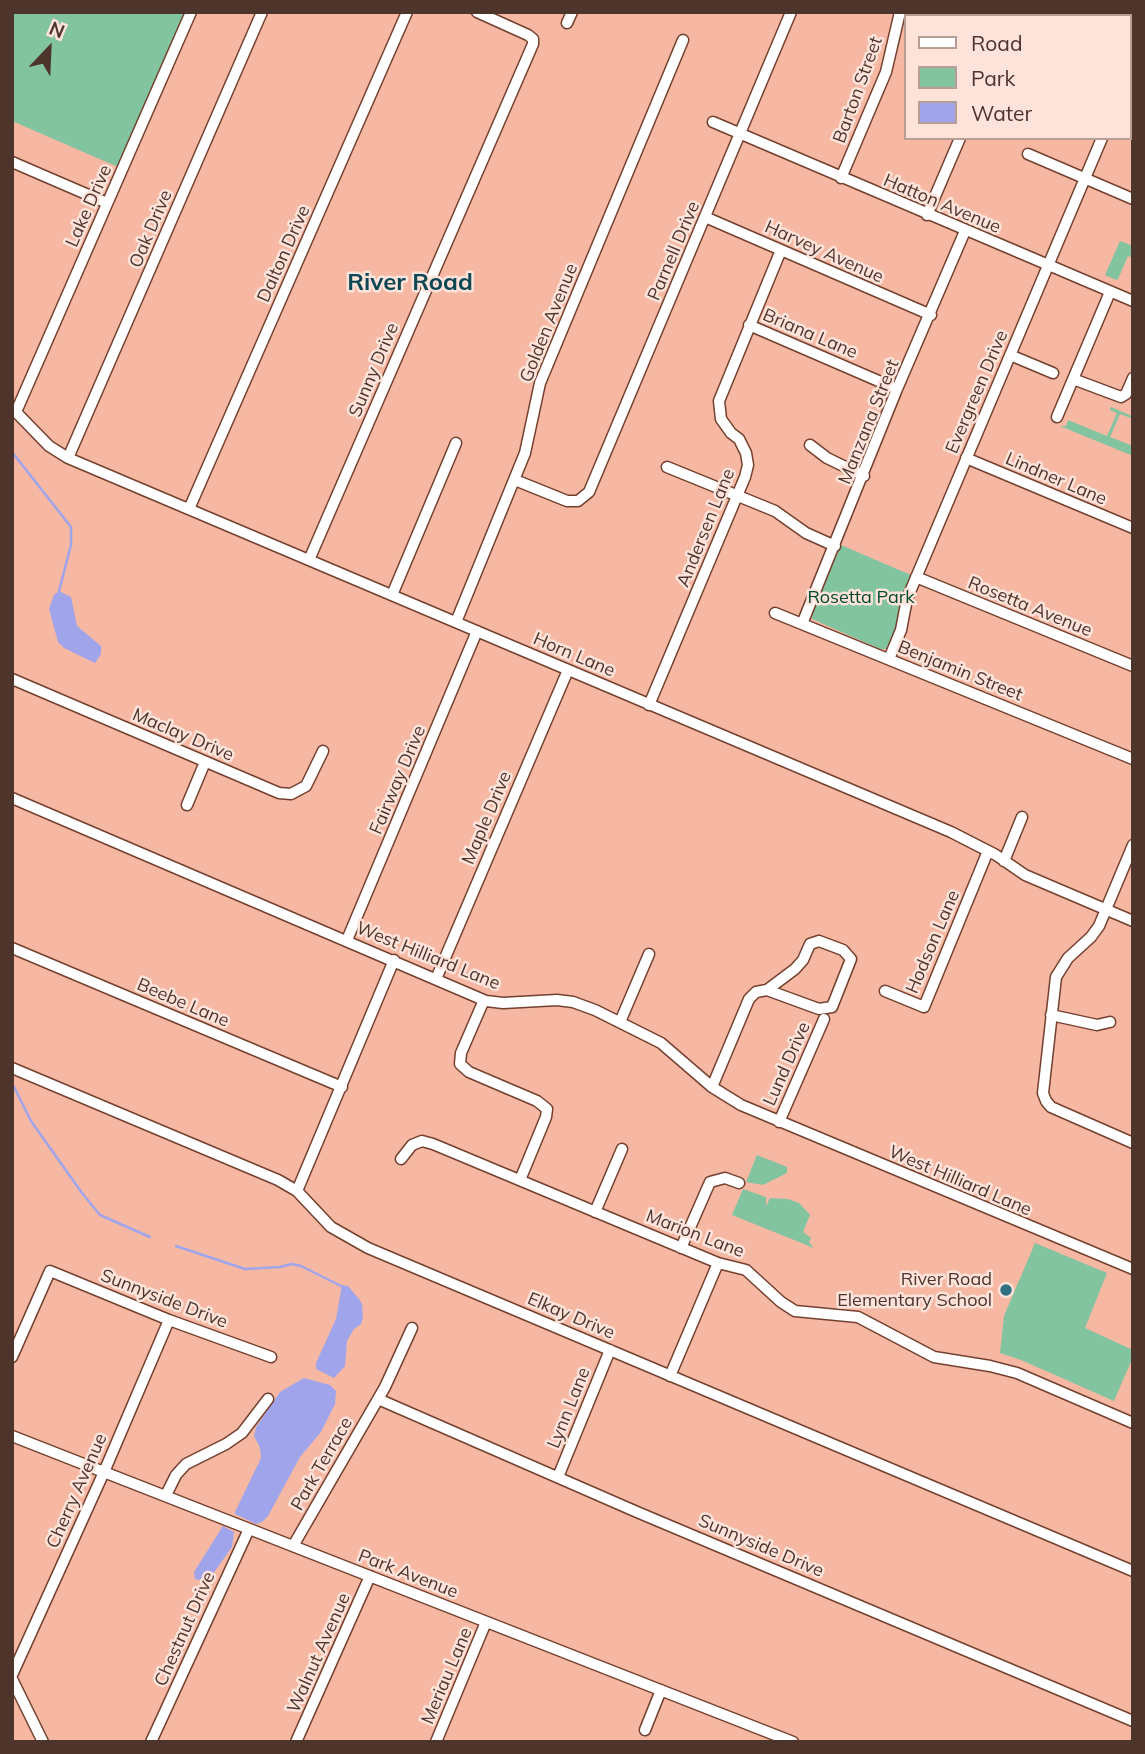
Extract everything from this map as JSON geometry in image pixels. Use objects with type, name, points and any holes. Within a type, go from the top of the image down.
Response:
[{"type":"street","name":"Lake Drive","points":[[14,410],[191,12]]},
{"type":"street","name":"Oak Drive","points":[[68,458],[262,12]]},
{"type":"street","name":"Dalton Drive","points":[[189,509],[407,12]]},
{"type":"street","points":[[477,12],[494,16]]},
{"type":"street","points":[[567,23],[572,12]]},
{"type":"street","name":"Parnell Drive","points":[[515,480],[572,502],[582,499],[593,483],[791,12]]},
{"type":"street","name":"Barton Street","points":[[841,178],[886,72],[900,12]]},
{"type":"street","name":"Sunny Drive","points":[[309,560],[533,44],[533,39],[494,16]]},
{"type":"street","name":"Golden Avenue","points":[[456,622],[515,480],[528,443],[543,376],[683,40]]},
{"type":"street","name":"Hatton Avenue","points":[[713,122],[1133,301]]},
{"type":"street","points":[[927,215],[959,140]]},
{"type":"street","name":"Evergreen Drive","points":[[889,659],[901,630],[904,605],[1101,140]]},
{"type":"street","points":[[1028,154],[1133,199]]},
{"type":"street","points":[[12,162],[107,203]]},
{"type":"street","name":"Harvey Avenue","points":[[705,217],[931,315]]},
{"type":"street","name":"Manzana Street","points":[[802,624],[897,389],[965,231]]},
{"type":"street","name":"Andersen Lane","points":[[649,705],[745,477],[748,460],[744,446],[726,427],[718,410],[719,401],[781,250]]},
{"type":"street","points":[[1057,417],[1110,292]]},
{"type":"street","name":"Briana Lane","points":[[750,325],[897,389]]},
{"type":"street","points":[[1010,355],[1053,373]]},
{"type":"street","points":[[1073,379],[1121,397],[1126,394],[1133,378]]},
{"type":"street","name":"Horn Lane","points":[[14,410],[49,446],[68,458],[951,832],[1035,879],[1133,921]]},
{"type":"street","points":[[392,595],[456,443]]},
{"type":"street","points":[[810,445],[827,458],[864,475]]},
{"type":"street","name":"Lindner Lane","points":[[966,458],[1133,528]]},
{"type":"street","points":[[667,467],[784,516],[806,533],[835,546]]},
{"type":"street","name":"Rosetta Avenue","points":[[916,578],[1133,666]]},
{"type":"street","name":"Benjamin Street","points":[[775,613],[1133,759]]},
{"type":"street","name":"Fairway Drive","points":[[347,940],[477,631]]},
{"type":"street","name":"Maple Drive","points":[[436,979],[568,670]]},
{"type":"street","name":"Maclay Drive","points":[[12,679],[279,793],[291,794],[308,784],[323,751]]},
{"type":"street","points":[[187,805],[205,762]]},
{"type":"street","name":"West Hilliard Lane","points":[[12,798],[484,1000],[503,1003],[566,1001],[583,1005],[671,1049],[712,1087],[735,1102],[1133,1269]]},
{"type":"street","points":[[1004,861],[1022,817]]},
{"type":"street","points":[[1133,845],[1094,933],[1059,970],[1054,985],[1044,1086],[1044,1098],[1048,1104],[1133,1143]]},
{"type":"street","name":"Hodson Lane","points":[[886,991],[924,1007],[988,851]]},
{"type":"street","points":[[712,1087],[749,999],[755,992],[768,990],[819,1009],[828,1009],[836,1001],[850,964],[849,956],[823,942],[814,942],[810,944],[800,965],[768,990]]},
{"type":"street","name":"Beebe Lane","points":[[12,948],[342,1087]]},
{"type":"street","points":[[620,1022],[649,954]]},
{"type":"street","points":[[297,1191],[394,960]]},
{"type":"street","points":[[484,1000],[455,1062],[469,1072],[549,1107],[520,1180]]},
{"type":"street","points":[[1051,1015],[1097,1025],[1110,1022]]},
{"type":"street","name":"Lund Drive","points":[[779,1122],[824,1019]]},
{"type":"street","name":"Elkay Drive","points":[[12,1068],[253,1169],[297,1191],[331,1227],[356,1242],[1133,1571]]},
{"type":"street","name":"Marion Lane","points":[[401,1159],[412,1144],[428,1142],[718,1263],[746,1270],[781,1303],[795,1311],[858,1317],[933,1357],[1017,1373],[1133,1423]]},
{"type":"street","points":[[595,1212],[622,1149]]},
{"type":"street","points":[[681,1248],[710,1182],[724,1178],[739,1183]]},
{"type":"street","points":[[670,1376],[718,1263]]},
{"type":"street","name":"Sunnyside Drive","points":[[12,1357],[48,1273],[52,1271],[169,1320],[271,1357]]},
{"type":"street","name":"Cherry Avenue","points":[[12,1677],[169,1320]]},
{"type":"street","name":"Park Terrace","points":[[293,1546],[378,1399],[412,1328]]},
{"type":"street","name":"Lynn Lane","points":[[558,1478],[610,1350]]},
{"type":"street","points":[[166,1496],[173,1480],[186,1464],[242,1433],[268,1399]]},
{"type":"street","name":"Sunnyside Drive","points":[[378,1399],[1133,1721]]},
{"type":"street","name":"Park Avenue","points":[[12,1436],[793,1742]]},
{"type":"street","name":"Chestnut Drive","points":[[150,1742],[249,1529]]},
{"type":"street","name":"Walnut Avenue","points":[[296,1742],[370,1576]]},
{"type":"street","name":"Meriau Lane","points":[[438,1741],[486,1622]]},
{"type":"street","points":[[12,1677],[43,1742]]},
{"type":"street","points":[[645,1730],[661,1690]]},
{"type":"green space","points":[[12,12],[186,12],[118,167],[12,121]]},
{"type":"green space","points":[[1120,241],[1133,246],[1133,258],[1128,256],[1116,280],[1105,275]]},
{"type":"green space","points":[[1111,407],[1132,416],[1131,418],[1120,414],[1110,437],[1133,446],[1133,456],[1060,426],[1066,426],[1068,420],[1107,436],[1117,413],[1110,410]]},
{"type":"green space","name":"Rosetta Park","points":[[841,545],[911,575],[899,605],[897,626],[886,649],[880,649],[812,619]]},
{"type":"green space","points":[[757,1155],[787,1167],[787,1173],[763,1185],[746,1182]]},
{"type":"green space","points":[[743,1189],[766,1197],[766,1206],[770,1198],[799,1203],[810,1215],[803,1232],[811,1238],[809,1242],[814,1248],[732,1215]]},
{"type":"green space","points":[[1035,1243],[1107,1273],[1085,1328],[1133,1350],[1133,1357],[1114,1401],[1000,1353],[1004,1316]]},
{"type":"water","points":[[59,591],[71,597],[77,626],[101,646],[101,654],[95,663],[64,648],[58,642],[49,609],[54,595]]},
{"type":"water","points":[[342,1285],[348,1286],[359,1299],[363,1317],[361,1324],[354,1329],[347,1341],[345,1366],[334,1378],[316,1369],[316,1363],[336,1319]]},
{"type":"water","points":[[304,1378],[330,1385],[336,1391],[335,1404],[321,1432],[300,1457],[268,1516],[256,1524],[235,1512],[261,1458],[254,1436],[256,1427],[280,1392]]},
{"type":"water","points":[[223,1526],[234,1532],[232,1547],[210,1578],[195,1579],[194,1572]]},
{"type":"waterway","points":[[12,452],[71,527],[71,545],[59,591]]},
{"type":"waterway","points":[[12,1083],[31,1121],[100,1215],[150,1237]]},
{"type":"waterway","points":[[176,1246],[245,1269],[291,1264],[301,1266],[341,1286]]},
{"type":"place","name":"River Road Elementary School","points":[[1006,1290]]},
{"type":"district","name":"River Road","points":[[410,283]]}]
